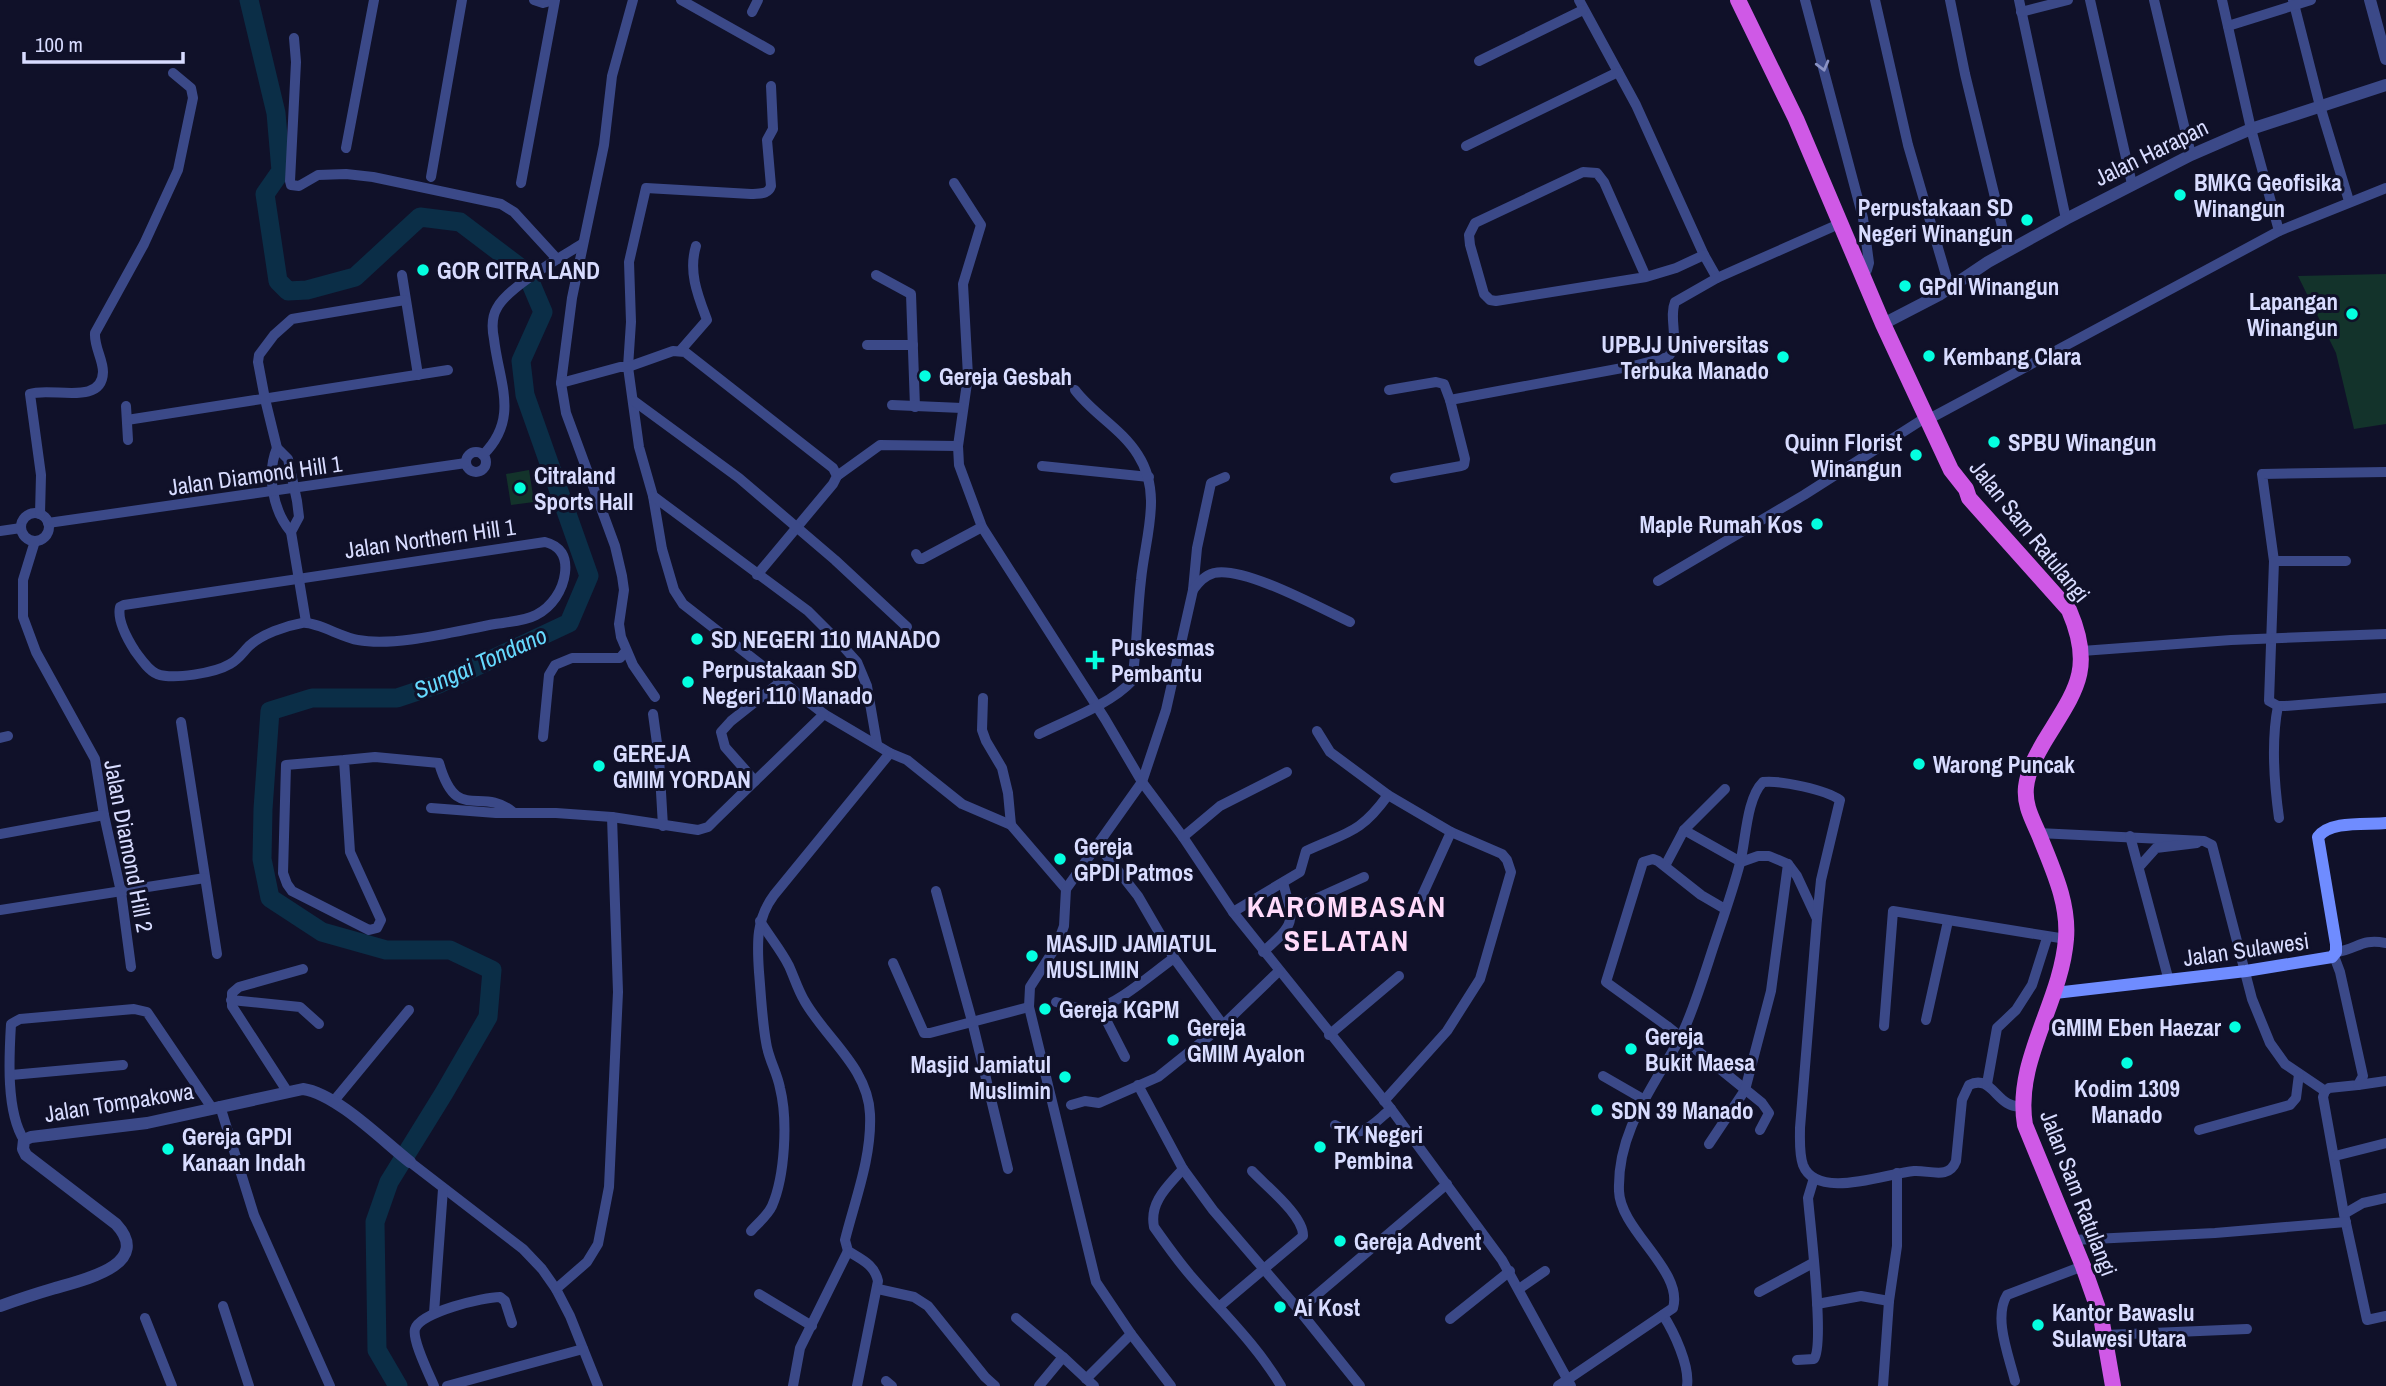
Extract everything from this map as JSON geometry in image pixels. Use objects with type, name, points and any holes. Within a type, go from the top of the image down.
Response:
[{"type":"highway","name":"Jalan Sam Ratulangi","points":[[1738,0],[1796,119],[1883,324],[1951,470],[1966,489],[1969,498],[2069,610],[2077,628],[2082,651],[2076,687],[2030,770],[2026,787],[2027,808],[2058,882],[2065,906],[2066,939],[2054,993],[2027,1071],[2022,1106],[2025,1125],[2083,1266],[2105,1335],[2113,1386]]},
{"type":"main road","name":"Jalan Sulawesi","points":[[2054,993],[2246,971],[2335,954],[2318,837],[2323,831],[2334,827],[2386,823]]},
{"type":"street","points":[[346,148],[374,0]]},
{"type":"street","points":[[431,177],[462,0]]},
{"type":"street","points":[[521,183],[555,0],[543,4],[534,0]]},
{"type":"street","points":[[633,0],[612,76],[604,145],[572,298],[561,383],[566,413],[576,445],[615,546],[624,590],[619,624],[626,652],[655,697]]},
{"type":"street","points":[[681,0],[770,50]]},
{"type":"street","points":[[751,12],[758,0]]},
{"type":"street","points":[[1805,0],[1863,218],[1869,263],[1862,275]]},
{"type":"street","points":[[1875,0],[1908,145],[1950,289]]},
{"type":"street","points":[[1950,0],[2008,251]]},
{"type":"street","points":[[2019,0],[2066,219]]},
{"type":"street","points":[[2021,12],[2068,0]]},
{"type":"street","points":[[2090,0],[2132,184]]},
{"type":"street","points":[[2154,0],[2191,155]]},
{"type":"street","points":[[2222,0],[2251,129],[2279,230]]},
{"type":"street","points":[[2228,26],[2294,2],[2311,0]]},
{"type":"street","points":[[2370,0],[2386,59]]},
{"type":"street","points":[[2294,2],[2320,106],[2349,201]]},
{"type":"street","points":[[1479,61],[1581,5],[1636,105],[1717,278]]},
{"type":"street","points":[[294,38],[296,62],[290,181],[292,185],[299,186],[318,174],[346,174],[373,177],[501,204],[514,212],[557,259]]},
{"type":"street","points":[[1466,146],[1618,72]]},
{"type":"street","points":[[40,514],[28,515],[21,528],[25,537],[35,541],[47,534],[48,523],[40,514],[41,475],[30,394],[88,392],[97,388],[100,383],[103,369],[95,341],[96,330],[144,244],[181,160],[193,98],[191,88],[173,73]]},
{"type":"street","name":"Jalan Harapan","points":[[1883,324],[1950,289],[2008,251],[2066,219],[2191,155],[2251,129],[2386,85]]},
{"type":"street","points":[[771,86],[773,128],[767,140],[770,190],[766,193],[751,194],[646,188],[629,262],[631,322],[628,367],[639,447],[674,590],[683,604],[824,714],[917,766],[939,787],[962,803],[1012,825],[1066,889]]},
{"type":"street","points":[[1647,276],[1604,183],[1597,173],[1589,170],[1475,223],[1469,235],[1484,294],[1490,300],[1496,301],[1647,276],[1676,268],[1704,255]]},
{"type":"street","points":[[954,183],[981,225],[962,284],[968,376],[958,446],[959,465],[982,527],[1142,782],[1233,912],[1387,1105],[1510,1271],[1569,1383]]},
{"type":"street","points":[[1658,581],[1804,495],[1928,417],[2279,230],[2386,188]]},
{"type":"street","points":[[1450,400],[1633,366],[1668,356],[1673,348],[1672,312],[1675,302],[1717,278],[1839,224]]},
{"type":"street","points":[[483,454],[495,443],[505,416],[503,386],[492,325],[497,308],[505,297],[582,244]]},
{"type":"street","points":[[561,383],[680,351],[707,320],[695,285],[696,246]]},
{"type":"street","points":[[402,275],[418,375]]},
{"type":"street","points":[[876,275],[911,294],[915,407]]},
{"type":"street","points":[[306,622],[291,532],[281,521],[274,491],[271,469],[277,448],[258,357],[286,323],[302,317],[405,300]]},
{"type":"street","points":[[867,345],[913,345]]},
{"type":"street","points":[[680,351],[690,355],[760,409],[833,468],[837,476]]},
{"type":"street","points":[[127,420],[448,370]]},
{"type":"street","points":[[1389,390],[1436,382],[1446,386],[1465,456],[1464,465],[1395,478]]},
{"type":"street","points":[[1039,734],[1121,691],[1132,681],[1141,578],[1151,518],[1149,477],[1138,454],[1075,390]]},
{"type":"street","points":[[634,401],[739,478],[798,527],[907,627]]},
{"type":"street","points":[[892,405],[962,408]]},
{"type":"street","points":[[126,406],[128,440]]},
{"type":"street","points":[[757,575],[837,476],[880,444],[958,446]]},
{"type":"street","points":[[277,448],[288,459],[295,489],[299,517],[291,532]]},
{"type":"street","points":[[472,452],[483,454],[486,464],[482,470],[471,470],[466,463],[467,457],[472,452]]},
{"type":"street","name":"Jalan Diamond Hill 1","points":[[48,523],[466,463]]},
{"type":"street","points":[[1042,466],[1149,477]]},
{"type":"street","points":[[2386,472],[2262,474],[2274,561],[2268,697],[2272,704],[2278,706],[2386,698]]},
{"type":"street","points":[[1171,1386],[1096,1282],[1029,1007],[1030,987],[1057,945],[1064,926],[1066,889],[1142,782],[1166,710],[1193,590],[1197,548],[1211,484],[1225,477]]},
{"type":"street","points":[[653,496],[808,611],[857,662],[867,686],[877,744]]},
{"type":"street","points":[[916,554],[922,559],[982,527]]},
{"type":"street","points":[[0,531],[21,528]]},
{"type":"street","name":"Jalan Diamond Hill 2","points":[[35,541],[23,580],[23,617],[36,652],[93,754],[121,892],[131,967]]},
{"type":"street","name":"Jalan Northern Hill 1","points":[[534,542],[556,545],[564,554],[566,570],[563,586],[551,604],[535,617],[429,636],[367,641],[350,639],[306,622],[265,636],[250,645],[237,660],[202,673],[167,676],[154,672],[144,663],[131,643],[119,614],[121,606],[297,578],[534,542]]},
{"type":"street","points":[[2274,561],[2346,561]]},
{"type":"street","points":[[1193,590],[1208,575],[1234,573],[1350,622]]},
{"type":"street","points":[[2082,651],[2386,634]]},
{"type":"street","points":[[543,737],[549,676],[555,665],[572,657],[621,658],[626,652]]},
{"type":"street","points":[[755,781],[725,747],[721,732],[783,680]]},
{"type":"street","points":[[983,698],[982,730],[1002,768],[1012,825]]},
{"type":"street","points":[[2278,706],[2275,734],[2279,818]]},
{"type":"street","points":[[653,714],[663,826]]},
{"type":"street","points":[[431,808],[612,817],[698,830],[708,827],[824,714]]},
{"type":"street","points":[[181,722],[217,954]]},
{"type":"street","points":[[1317,731],[1330,752],[1388,795],[1451,831],[1490,848],[1507,860],[1511,872],[1480,979],[1447,1031],[1387,1105],[1360,1132],[1348,1133],[1335,1125]]},
{"type":"street","points":[[751,1231],[771,1207],[780,1174],[783,1144],[780,1088],[766,1044],[761,1003],[757,946],[759,920],[774,895],[890,753]]},
{"type":"street","points":[[344,760],[350,852],[381,920],[377,928],[369,930],[292,891],[283,873],[286,765],[375,757],[439,763],[447,789],[453,794],[467,800],[503,804],[513,812]]},
{"type":"street","points":[[1183,837],[1220,806],[1287,772]]},
{"type":"street","points":[[1558,1386],[1569,1383],[1673,1308],[1674,1294],[1663,1269],[1624,1214],[1619,1192],[1623,1145],[1643,1099],[1681,1037],[1741,862],[1746,825],[1760,784],[1767,781],[1789,784],[1837,798],[1840,805],[1833,822],[1823,869],[1817,919],[1800,1128],[1802,1162],[1805,1169],[1814,1178],[1823,1181],[1853,1183],[1919,1171],[1947,1173],[1954,1168],[1958,1151],[1962,1100],[1973,1082],[1987,1084],[2011,1107],[2022,1106]]},
{"type":"street","points":[[1664,866],[1684,830],[1725,789]]},
{"type":"street","points":[[1233,912],[1300,872],[1306,851],[1360,828],[1375,814],[1388,795]]},
{"type":"street","points":[[0,834],[104,815]]},
{"type":"street","points":[[556,1289],[587,1262],[598,1244],[609,1187],[618,992],[612,817]]},
{"type":"street","points":[[1684,830],[1741,862],[1758,856],[1769,856],[1788,864],[1797,876],[1817,919]]},
{"type":"street","points":[[1421,898],[1451,831]]},
{"type":"street","points":[[2038,833],[2204,841],[2212,845],[2252,999],[2270,1043],[2285,1064],[2325,1090]]},
{"type":"street","points":[[2130,836],[2169,981]]},
{"type":"street","points":[[2138,867],[2156,848],[2182,847],[2204,841]]},
{"type":"street","points":[[1097,844],[1138,896],[1174,958],[1223,1025]]},
{"type":"street","points":[[1725,909],[1701,895],[1653,859],[1643,862],[1606,982],[1681,1037],[1762,1102],[1769,1113],[1760,1130]]},
{"type":"street","points":[[1709,1144],[1745,1090],[1771,991],[1788,864]]},
{"type":"street","points":[[1291,909],[1364,877]]},
{"type":"street","points":[[0,909],[205,878]]},
{"type":"street","points":[[1263,952],[1286,932],[1290,925],[1291,909],[1283,883]]},
{"type":"street","points":[[936,891],[972,1021],[1008,1169]]},
{"type":"street","points":[[1884,1026],[1893,911],[2066,939]]},
{"type":"street","points":[[759,920],[788,963],[803,1000],[854,1068],[863,1086],[870,1112],[868,1153],[845,1240],[848,1251],[800,1348],[793,1386]]},
{"type":"street","points":[[1926,1020],[1948,921]]},
{"type":"street","points":[[1987,1084],[1997,1028],[2016,1010],[2032,985],[2047,938]]},
{"type":"street","points":[[2358,1084],[2363,1076],[2363,1067],[2335,954],[2367,941],[2386,943]]},
{"type":"street","points":[[1056,1002],[1090,1010],[1100,1008],[1126,993],[1174,958]]},
{"type":"street","points":[[893,963],[924,1033],[930,1034],[1029,1007]]},
{"type":"street","points":[[288,1091],[232,1006],[231,1000],[234,989],[303,969]]},
{"type":"street","points":[[1070,1105],[1086,1101],[1099,1103],[1158,1077],[1223,1025],[1279,971]]},
{"type":"street","points":[[1329,1035],[1399,976]]},
{"type":"street","points":[[231,1000],[300,1007],[319,1024]]},
{"type":"street","points":[[1100,1008],[1125,1057]]},
{"type":"street","points":[[24,1140],[13,1114],[10,1026],[15,1021],[138,1009],[151,1016],[180,1065],[216,1107],[254,1214],[330,1386]]},
{"type":"street","points":[[333,1102],[409,1010]]},
{"type":"street","points":[[11,1075],[124,1065]]},
{"type":"street","points":[[2199,1130],[2290,1105],[2296,1098],[2299,1073]]},
{"type":"street","points":[[1603,1076],[1643,1099]]},
{"type":"street","points":[[2325,1090],[2386,1082]]},
{"type":"street","points":[[1138,1085],[1183,1169],[1213,1210],[1360,1386]]},
{"type":"street","name":"Jalan Tompakowa","points":[[0,1306],[99,1275],[118,1263],[125,1252],[125,1239],[119,1228],[26,1155],[23,1149],[24,1140],[36,1136],[147,1123],[288,1091],[308,1089],[333,1102],[410,1162]]},
{"type":"street","points":[[2325,1090],[2323,1097],[2345,1218],[2368,1320],[2386,1316]]},
{"type":"street","points":[[2335,1156],[2386,1143]]},
{"type":"street","points":[[410,1162],[523,1249],[556,1289],[598,1386]]},
{"type":"street","points":[[1183,1169],[1162,1192],[1154,1210],[1153,1224],[1190,1275],[1220,1306],[1261,1356],[1281,1386]]},
{"type":"street","points":[[1220,1306],[1303,1236],[1298,1217],[1252,1171]]},
{"type":"street","points":[[1883,1386],[1889,1301],[1898,1239],[1897,1174]]},
{"type":"street","points":[[1797,1360],[1814,1359],[1818,1355],[1817,1304],[1808,1198],[1814,1178]]},
{"type":"street","points":[[1299,1310],[1447,1184]]},
{"type":"street","points":[[434,1313],[443,1189]]},
{"type":"street","points":[[2073,1240],[2215,1233],[2345,1218],[2363,1203],[2386,1198]]},
{"type":"street","points":[[848,1251],[875,1270],[878,1289],[857,1386]]},
{"type":"street","points":[[1759,1292],[1813,1263]]},
{"type":"street","points":[[2015,1381],[2003,1321],[2002,1309],[2007,1295],[2083,1266]]},
{"type":"street","points":[[1450,1319],[1510,1271]]},
{"type":"street","points":[[1519,1289],[1545,1271]]},
{"type":"street","points":[[878,1289],[914,1297],[928,1306],[995,1386]]},
{"type":"street","points":[[760,1294],[812,1326]]},
{"type":"street","points":[[1817,1304],[1861,1296],[1889,1301]]},
{"type":"street","points":[[434,1386],[415,1330],[424,1318],[434,1313],[500,1297],[505,1301],[512,1323]]},
{"type":"street","points":[[223,1306],[250,1386]]},
{"type":"street","points":[[1663,1315],[1676,1338],[1688,1379],[1687,1386]]},
{"type":"street","points":[[145,1318],[172,1386]]},
{"type":"street","points":[[1016,1318],[1090,1382],[1131,1334]]},
{"type":"street","points":[[2105,1335],[2247,1329]]},
{"type":"street","points":[[447,1386],[583,1349]]},
{"type":"street","points":[[1039,1386],[1063,1357]]},
{"type":"green space","name":"Lapangan Winangun","points":[[2386,274],[2386,424],[2354,429],[2336,353],[2298,276]]},
{"type":"green space","name":"Citraland Sports Hall","points":[[529,470],[534,502],[511,505],[506,474]]},
{"type":"waterway","name":"Sungai Tondano","points":[[249,0],[276,113],[281,171],[265,194],[278,281],[288,291],[307,290],[355,277],[420,217],[460,222],[526,272],[543,312],[521,361],[525,395],[589,576],[569,623],[439,684],[397,698],[312,698],[270,711],[262,859],[270,898],[322,932],[386,950],[450,950],[492,970],[488,1017],[389,1182],[375,1222],[377,1350],[398,1386]]},
{"type":"place","name":"BMKG Geofisika Winangun","points":[[2180,195]]},
{"type":"place","name":"Perpustakaan SD Negeri Winangun","points":[[2027,220]]},
{"type":"place","name":"GOR CITRA LAND","points":[[423,270]]},
{"type":"place","name":"GPdI Winangun","points":[[1905,286]]},
{"type":"place","name":"Lapangan Winangun","points":[[2352,314]]},
{"type":"place","name":"Kembang Clara","points":[[1929,356]]},
{"type":"place","name":"UPBJJ Universitas Terbuka Manado","points":[[1783,357]]},
{"type":"place","name":"Gereja Gesbah","points":[[925,376]]},
{"type":"place","name":"SPBU Winangun","points":[[1994,442]]},
{"type":"place","name":"Quinn Florist Winangun","points":[[1916,455]]},
{"type":"place","name":"Citraland Sports Hall","points":[[520,488]]},
{"type":"place","name":"Maple Rumah Kos","points":[[1817,524]]},
{"type":"place","name":"SD NEGERI 110 MANADO","points":[[697,639]]},
{"type":"place","name":"Puskesmas Pembantu","points":[[1095,660]]},
{"type":"place","name":"Perpustakaan SD Negeri 110 Manado","points":[[688,682]]},
{"type":"place","name":"Warong Puncak","points":[[1919,764]]},
{"type":"place","name":"GEREJA GMIM YORDAN","points":[[599,766]]},
{"type":"place","name":"Gereja GPDI Patmos","points":[[1060,859]]},
{"type":"place","name":"MASJID JAMIATUL MUSLIMIN","points":[[1032,956]]},
{"type":"place","name":"Gereja KGPM","points":[[1045,1009]]},
{"type":"place","name":"GMIM Eben Haezar","points":[[2235,1027]]},
{"type":"place","name":"Gereja GMIM Ayalon","points":[[1173,1040]]},
{"type":"place","name":"Gereja Bukit Maesa","points":[[1631,1049]]},
{"type":"place","name":"Kodim 1309 Manado","points":[[2127,1063]]},
{"type":"place","name":"Masjid Jamiatul Muslimin","points":[[1065,1077]]},
{"type":"place","name":"SDN 39 Manado","points":[[1597,1110]]},
{"type":"place","name":"TK Negeri Pembina","points":[[1320,1147]]},
{"type":"place","name":"Gereja GPDI Kanaan Indah","points":[[168,1149]]},
{"type":"place","name":"Gereja Advent","points":[[1340,1241]]},
{"type":"place","name":"Ai Kost","points":[[1280,1307]]},
{"type":"place","name":"Kantor Bawaslu Sulawesi Utara","points":[[2038,1325]]},
{"type":"district","name":"KAROMBASAN SELATAN","points":[[1347,923]]}]
